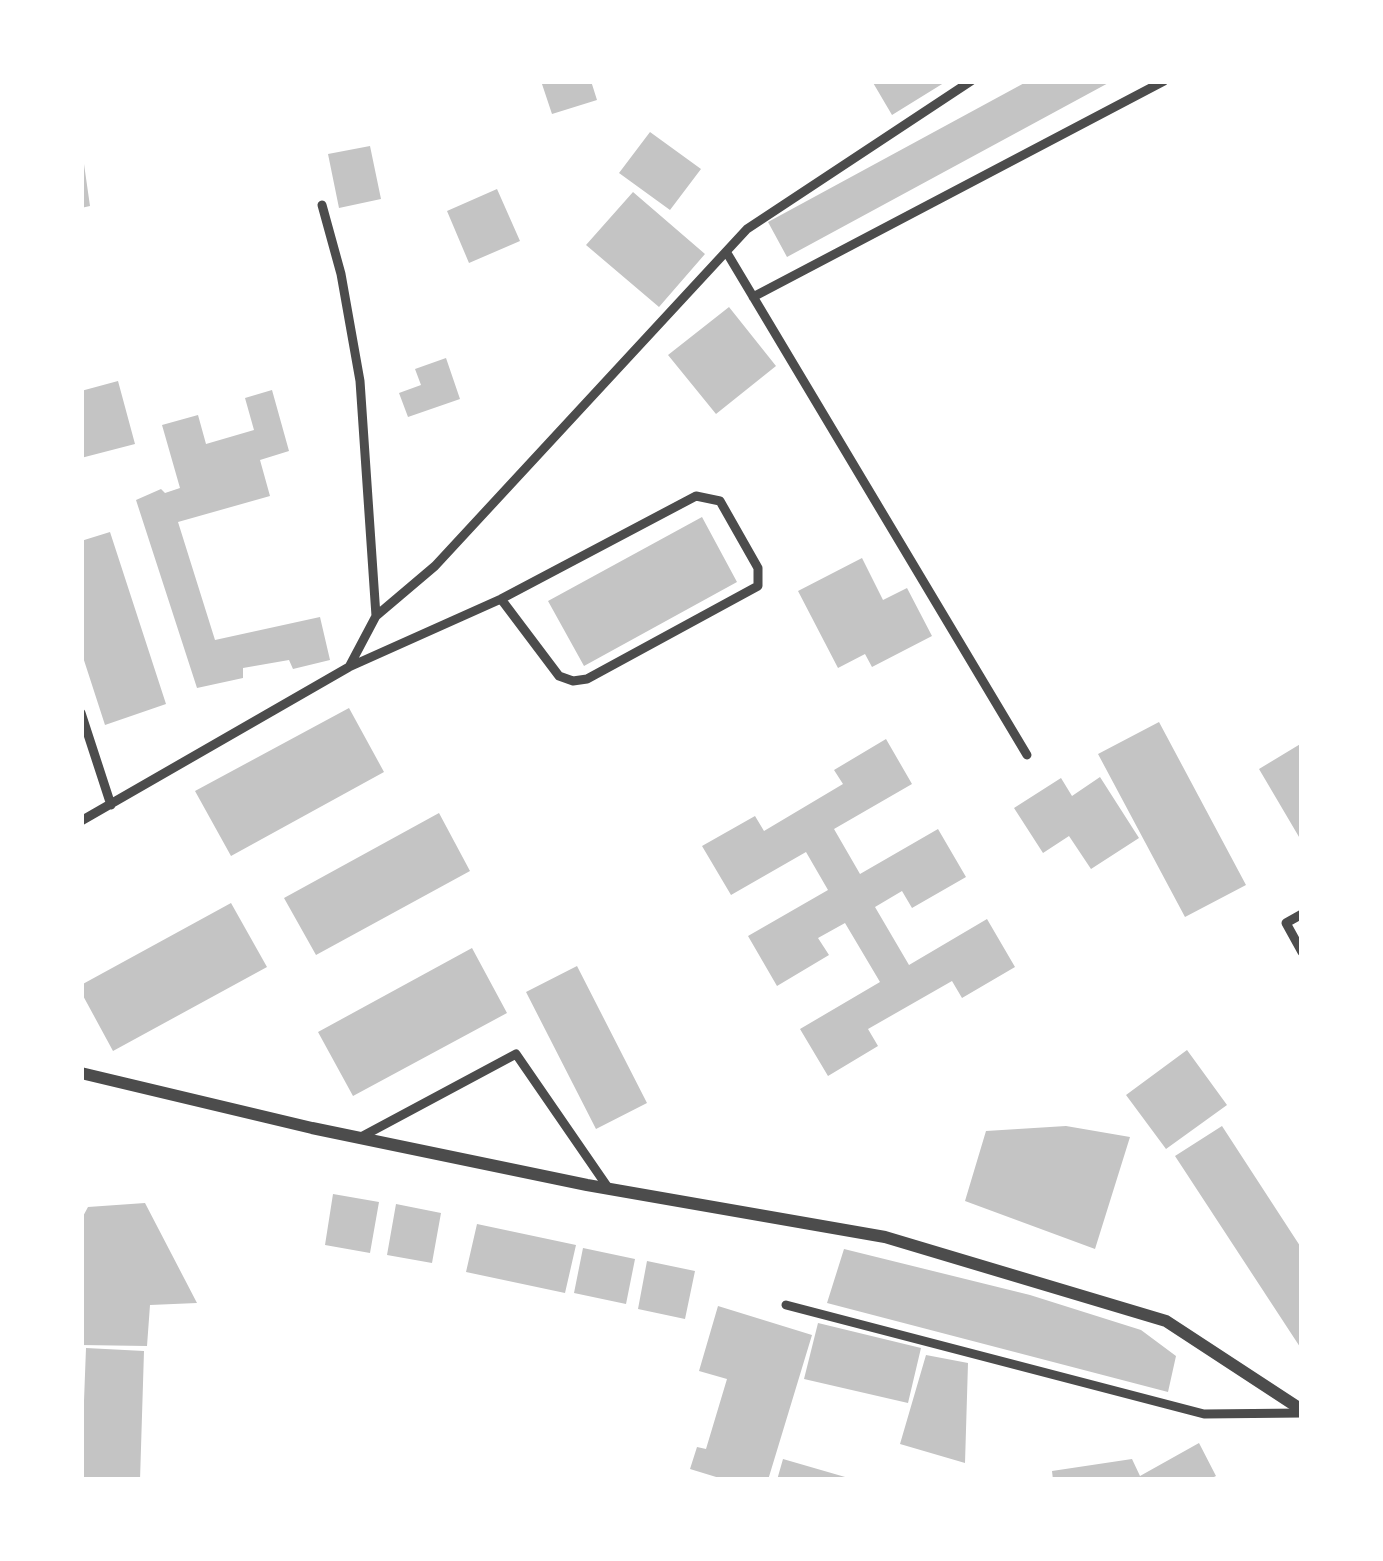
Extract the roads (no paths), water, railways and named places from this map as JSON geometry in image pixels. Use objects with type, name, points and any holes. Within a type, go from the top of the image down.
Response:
[{"type":"street","points":[[81,1073],[609,1189],[885,1237],[1166,1321],[1302,1412]]},
{"type":"lane","points":[[349,667],[376,616],[435,566],[747,229],[971,81]]},
{"type":"lane","points":[[753,297],[1165,81]]},
{"type":"lane","points":[[322,206],[341,274],[360,382],[376,616]]},
{"type":"lane","points":[[727,253],[1027,755]]},
{"type":"lane","points":[[81,820],[349,667],[501,599],[696,496],[720,501],[758,568],[758,586],[587,680],[559,676],[501,599]]},
{"type":"lane","points":[[81,713],[111,805]]},
{"type":"lane","points":[[1302,914],[1286,923],[1302,952]]},
{"type":"lane","points":[[361,1138],[516,1054],[609,1189]]},
{"type":"lane","points":[[786,1305],[1204,1414],[1302,1412]]}]
